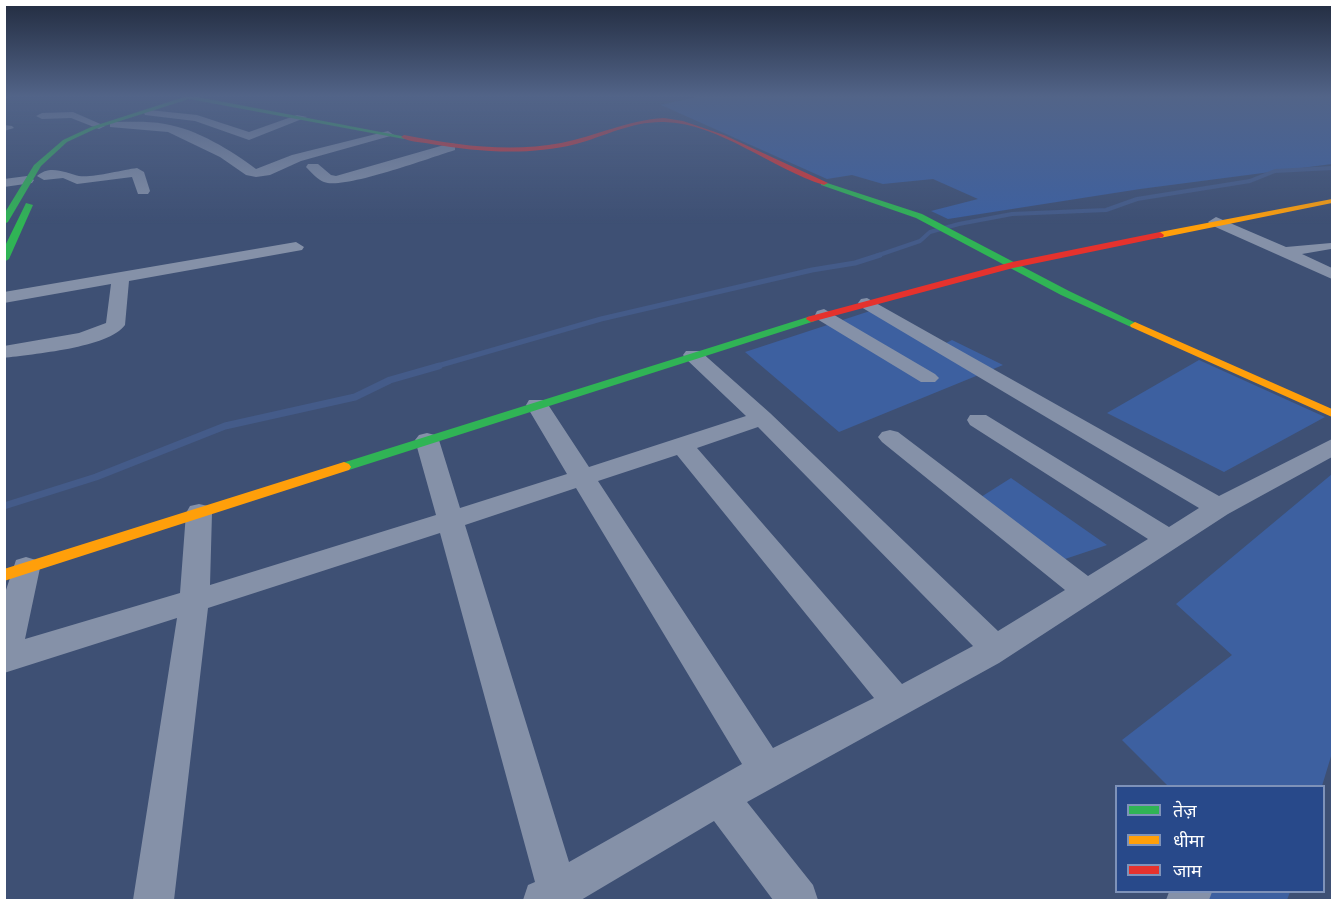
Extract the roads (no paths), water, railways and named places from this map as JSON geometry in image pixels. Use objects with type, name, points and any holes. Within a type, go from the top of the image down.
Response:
[{"type":"main road","points":[[4,222],[27,180],[46,156],[56,147],[72,139]]},
{"type":"main road","points":[[4,259],[44,176],[69,146],[80,139]]},
{"type":"main road","points":[[410,139],[451,147],[525,149],[562,145],[581,139]]},
{"type":"main road","points":[[728,139],[815,180],[936,223],[1065,293],[1332,413]]},
{"type":"main road","points":[[15,571],[824,315],[1012,265],[1216,222],[1332,201]]},
{"type":"street","points":[[193,139],[236,159],[247,166],[250,171],[258,174],[269,172],[286,162],[372,139]]},
{"type":"street","points":[[288,148],[326,139]]},
{"type":"street","points":[[313,167],[327,180],[336,180],[392,166],[451,147]]},
{"type":"street","points":[[44,176],[69,174],[71,178],[77,180],[137,172],[143,191]]},
{"type":"street","points":[[4,183],[27,180]]},
{"type":"street","points":[[1216,222],[1332,274]]},
{"type":"street","points":[[1286,252],[1325,246]]},
{"type":"street","points":[[4,298],[296,247]]},
{"type":"street","points":[[4,352],[96,335],[111,329],[115,325],[122,276]]},
{"type":"street","points":[[867,303],[1219,507]]},
{"type":"street","points":[[824,315],[928,378]]},
{"type":"street","points":[[693,355],[762,418],[995,648]]},
{"type":"street","points":[[537,405],[766,770]]},
{"type":"street","points":[[15,571],[5,659],[194,603],[582,479],[762,418]]},
{"type":"street","points":[[978,420],[1168,539]]},
{"type":"street","points":[[890,437],[1086,590]]},
{"type":"street","points":[[427,440],[553,898],[720,796],[898,703],[995,648],[1219,507],[1332,447]]},
{"type":"street","points":[[682,445],[898,703]]},
{"type":"street","points":[[153,900],[194,603],[199,513]]},
{"type":"street","points":[[720,796],[798,900]]},
{"type":"waterway","points":[[876,256],[920,241],[930,232],[959,224],[1012,214],[1106,210],[1137,199],[1250,181],[1275,171],[1332,168]]},
{"type":"waterway","points":[[434,367],[601,319],[812,270],[855,263],[880,255]]},
{"type":"waterway","points":[[4,506],[96,477],[225,426],[355,397],[390,380],[439,366]]}]
